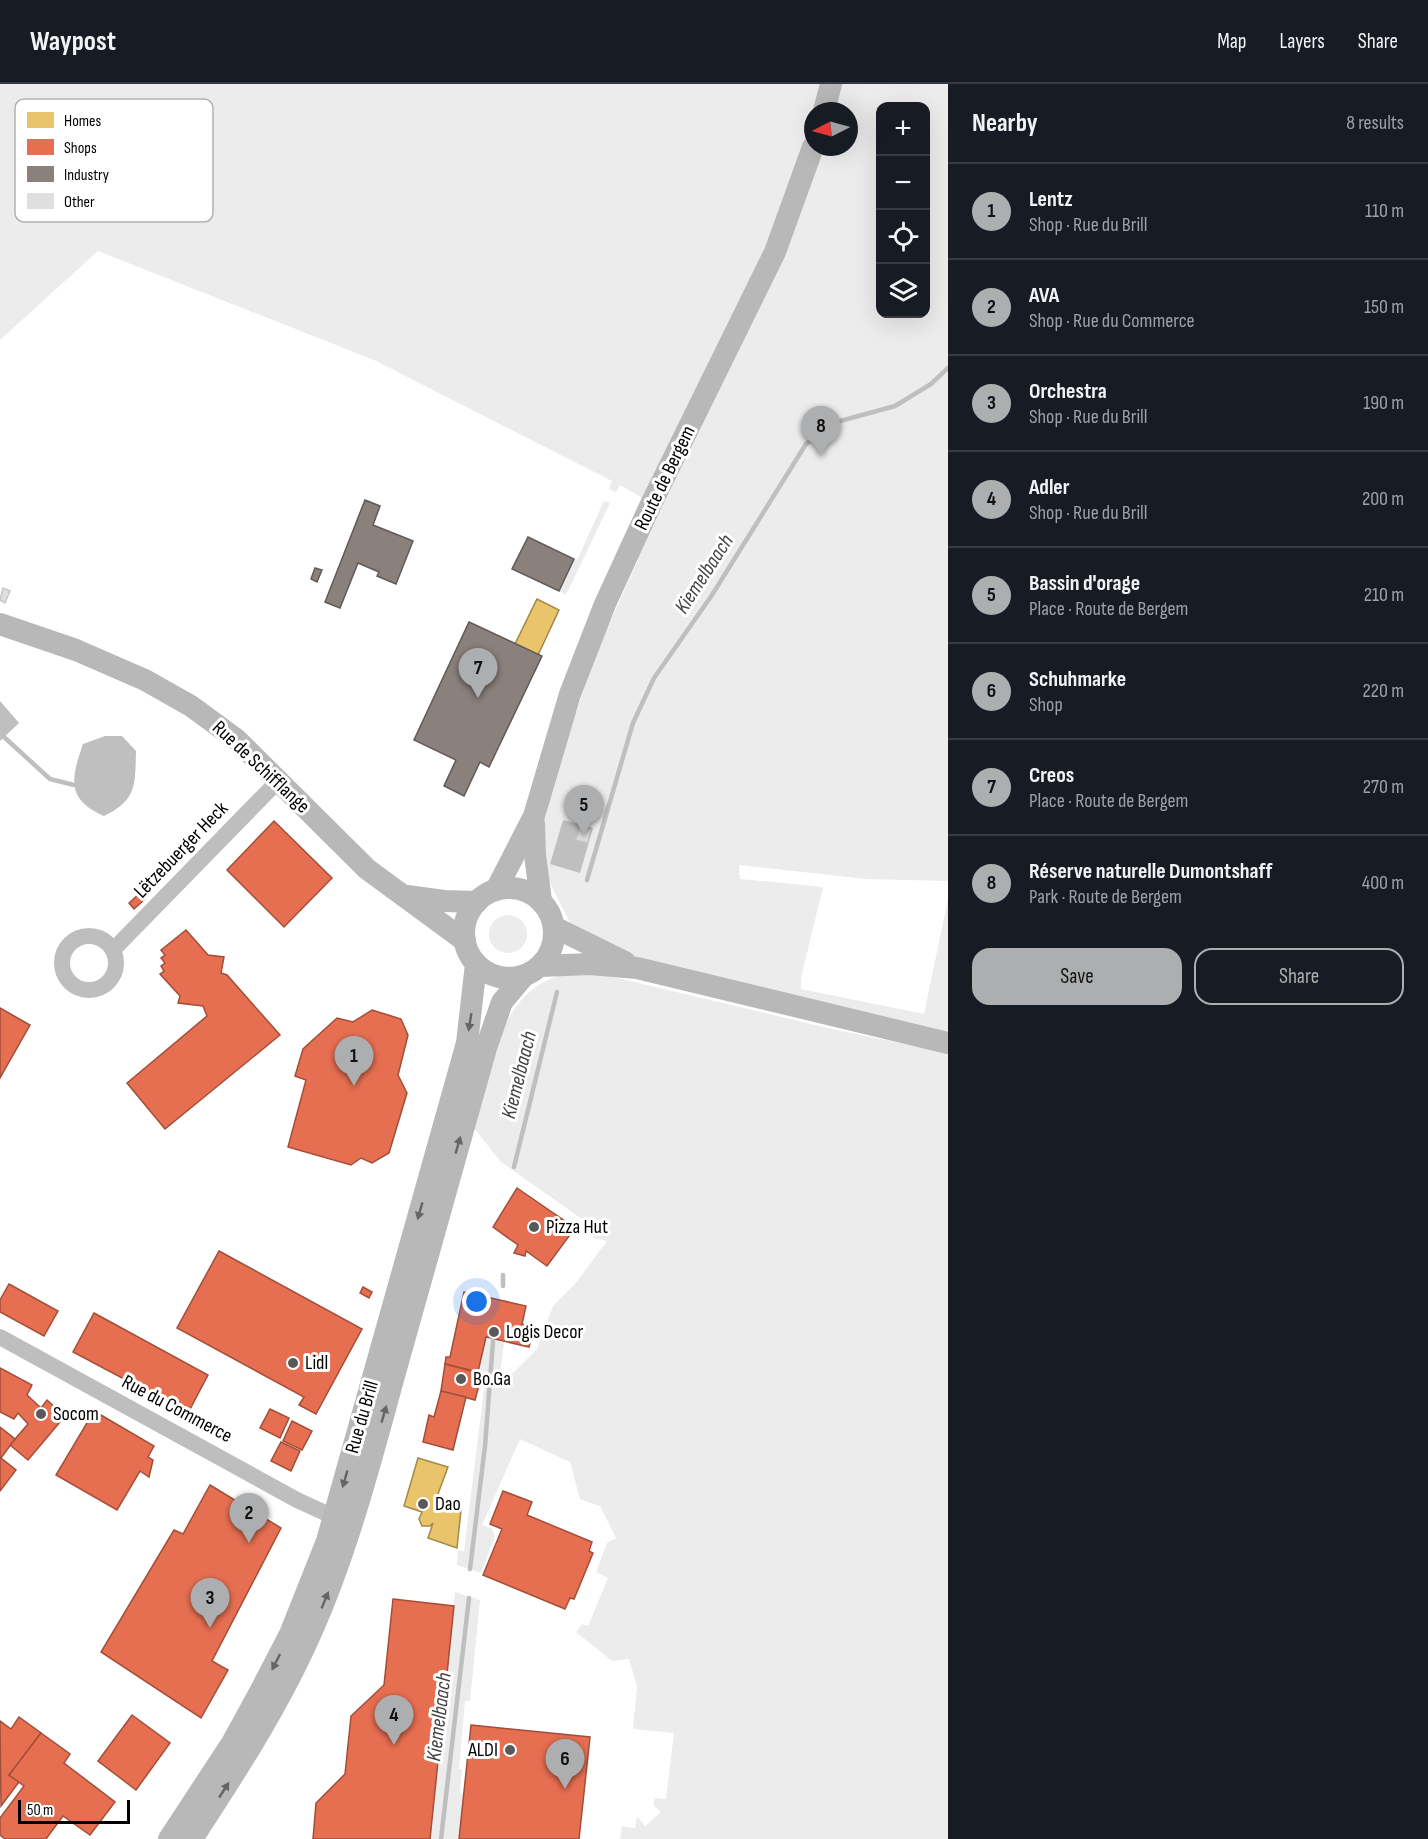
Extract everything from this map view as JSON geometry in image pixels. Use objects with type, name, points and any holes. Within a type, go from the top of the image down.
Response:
[{"type":"main road","points":[[826,102],[831,84]]},
{"type":"main road","name":"Route de Bergem","points":[[487,896],[534,816],[560,723],[594,630],[651,504],[775,252],[810,156]]},
{"type":"main road","name":"Rue de Schifflange","points":[[0,624],[76,650],[145,680],[192,706],[236,739],[367,869],[465,941]]},
{"type":"main road","name":"Route de Bergem","points":[[534,816],[535,855],[541,901]]},
{"type":"main road","points":[[532,971],[552,948],[554,927],[550,913],[541,901],[520,889],[487,896],[469,914],[465,927],[465,941],[476,964],[498,977],[590,964],[637,968],[948,1043]]},
{"type":"main road","name":"Rue de Schifflange","points":[[404,895],[444,901],[487,896]]},
{"type":"main road","points":[[554,927],[637,968]]},
{"type":"main road","name":"Rue du Brill","points":[[169,1839],[232,1743],[281,1653],[317,1567],[334,1516],[467,1043],[476,964]]},
{"type":"main road","name":"Rue du Brill","points":[[192,1839],[244,1759],[281,1693],[310,1635],[331,1582],[375,1444],[486,1048],[502,1002],[532,971]]},
{"type":"street","name":"Lëtzebuerger Heck","points":[[113,950],[279,780]]},
{"type":"street","name":"Rue du Commerce","points":[[0,1337],[297,1500],[334,1516]]},
{"type":"shaded area","points":[[0,84],[948,84],[948,881],[866,879],[739,865],[740,879],[823,887],[801,978],[801,989],[924,1014],[948,899],[948,1042],[637,968],[571,925],[547,877],[544,858],[545,821],[550,795],[575,715],[601,642],[638,560],[629,550],[651,503],[620,485],[616,492],[609,489],[612,481],[374,360],[98,251],[0,340]]},
{"type":"shaded area","points":[[604,501],[610,503],[566,595],[559,591],[574,559],[577,560]]},
{"type":"shaded area","points":[[0,701],[19,723],[0,741]]},
{"type":"shaded area","points":[[105,736],[122,736],[136,751],[132,790],[123,804],[104,816],[83,802],[77,795],[74,778],[83,744]]},
{"type":"shaded area","points":[[563,820],[593,828],[580,873],[550,864]]},
{"type":"shaded area","points":[[508,915],[521,921],[527,934],[521,947],[508,953],[495,947],[489,934],[495,921]]},
{"type":"shaded area","points":[[588,971],[832,1029],[948,1053],[948,1839],[620,1839],[622,1826],[635,1828],[637,1816],[645,1826],[661,1812],[653,1805],[655,1798],[666,1799],[674,1733],[633,1729],[637,1686],[629,1659],[612,1661],[576,1632],[582,1624],[588,1626],[608,1578],[596,1572],[607,1543],[616,1538],[600,1506],[580,1499],[570,1462],[520,1439],[482,1525],[492,1529],[495,1536],[481,1573],[457,1565],[458,1550],[464,1551],[486,1373],[480,1371],[486,1339],[504,1342],[500,1376],[508,1378],[537,1349],[553,1306],[575,1284],[607,1241],[593,1238],[599,1231],[501,1162],[473,1127],[495,1049],[505,1025],[518,1004],[536,987],[559,976]]},
{"type":"shaded area","points":[[455,1592],[480,1600],[470,1701],[465,1701],[459,1769],[462,1769],[460,1793],[464,1794],[459,1839],[430,1839]]},
{"type":"building: Homes","points":[[537,599],[559,610],[538,655],[515,644]]},
{"type":"building: Homes","name":"Dao","points":[[418,1458],[448,1467],[435,1502],[461,1510],[457,1548],[428,1538],[433,1523],[430,1526],[422,1526],[419,1519],[422,1512],[404,1506]]},
{"type":"building: Shops","points":[[274,821],[332,878],[284,927],[227,870]]},
{"type":"building: Shops","points":[[140,893],[145,899],[134,909],[129,903]]},
{"type":"building: Shops","points":[[186,930],[208,955],[224,957],[221,973],[227,975],[280,1035],[165,1129],[127,1083],[207,1016],[203,1006],[178,1003],[180,996],[160,974],[164,971],[161,966],[165,963],[161,958],[165,955],[161,950]]},
{"type":"building: Shops","points":[[0,1008],[30,1025],[0,1078]]},
{"type":"building: Shops","points":[[372,1010],[401,1019],[408,1035],[398,1075],[407,1093],[389,1153],[372,1163],[361,1158],[351,1165],[288,1147],[306,1080],[295,1076],[303,1049],[337,1018],[353,1022]]},
{"type":"building: Shops","name":"Pizza Hut","points":[[517,1188],[575,1228],[547,1266],[526,1251],[525,1256],[514,1253],[518,1245],[493,1227]]},
{"type":"building: Shops","name":"Lidl","points":[[219,1251],[362,1329],[316,1414],[299,1405],[304,1397],[177,1328]]},
{"type":"building: Shops","points":[[9,1284],[58,1311],[44,1336],[0,1312],[0,1300]]},
{"type":"building: Shops","points":[[363,1287],[372,1292],[369,1298],[360,1293]]},
{"type":"building: Shops","name":"Logis Decor","points":[[464,1292],[526,1306],[522,1324],[534,1327],[529,1347],[486,1337],[478,1372],[445,1364],[446,1357],[450,1357]]},
{"type":"building: Shops","points":[[94,1313],[208,1375],[188,1413],[73,1352]]},
{"type":"building: Shops","name":"Bo.Ga","points":[[445,1364],[482,1374],[475,1400],[441,1391]]},
{"type":"building: Shops","name":"Socom","points":[[0,1368],[32,1385],[27,1395],[41,1408],[47,1400],[65,1416],[28,1460],[10,1445],[28,1424],[18,1413],[14,1419],[0,1412]]},
{"type":"building: Shops","points":[[441,1391],[466,1397],[453,1450],[423,1442],[429,1415],[434,1417]]},
{"type":"building: Shops","points":[[270,1409],[289,1418],[280,1438],[260,1428]]},
{"type":"building: Shops","points":[[94,1411],[154,1446],[148,1457],[153,1460],[149,1477],[140,1471],[117,1510],[56,1475]]},
{"type":"building: Shops","points":[[292,1421],[312,1431],[302,1450],[283,1441]]},
{"type":"building: Shops","points":[[0,1427],[15,1439],[1,1458],[16,1470],[0,1491]]},
{"type":"building: Shops","points":[[281,1442],[300,1451],[291,1471],[271,1461]]},
{"type":"building: Shops","points":[[210,1485],[281,1528],[212,1661],[228,1670],[201,1718],[101,1652],[174,1530],[183,1534]]},
{"type":"building: Shops","points":[[503,1491],[532,1502],[527,1515],[592,1542],[589,1551],[593,1553],[574,1599],[570,1598],[565,1609],[483,1575],[502,1529],[490,1524]]},
{"type":"building: Shops","points":[[393,1599],[454,1606],[430,1839],[313,1839],[316,1803],[345,1774],[351,1716],[384,1685]]},
{"type":"building: Shops","points":[[132,1715],[170,1743],[136,1790],[98,1761]]},
{"type":"building: Shops","points":[[19,1717],[41,1733],[9,1775],[19,1782],[1,1806],[0,1721],[11,1729]]},
{"type":"building: Shops","points":[[471,1725],[590,1737],[579,1839],[459,1839]]},
{"type":"building: Shops","points":[[41,1733],[70,1754],[64,1763],[115,1802],[90,1835],[63,1816],[46,1839],[5,1839],[0,1835],[0,1818],[24,1786],[9,1775]]},
{"type":"building: Industry","points":[[365,500],[380,506],[373,525],[413,541],[396,584],[377,576],[379,572],[358,563],[340,608],[325,602]]},
{"type":"building: Industry","points":[[528,537],[574,559],[559,591],[512,569]]},
{"type":"building: Industry","points":[[315,568],[322,570],[317,582],[311,579]]},
{"type":"building: Industry","points":[[469,622],[542,656],[489,767],[480,762],[464,796],[444,786],[456,760],[414,740]]},
{"type":"building: Other","points":[[3,588],[10,591],[5,603],[0,600]]},
{"type":"building: Other","points":[[580,827],[591,830],[588,843],[576,840]]},
{"type":"waterway","name":"Kiemelbaach","points":[[587,880],[633,723],[654,678],[712,595],[806,444],[833,423],[895,406],[931,384],[948,368]]},
{"type":"waterway","points":[[4,737],[50,779],[74,785]]},
{"type":"waterway","name":"Kiemelbaach","points":[[514,1167],[557,992]]},
{"type":"waterway","name":"Kiemelbaach","points":[[503,1275],[503,1286]]},
{"type":"waterway","name":"Kiemelbaach","points":[[470,1569],[485,1446],[493,1341]]},
{"type":"waterway","name":"Kiemelbaach","points":[[441,1839],[469,1598]]},
{"type":"place","name":"Réserve naturelle Dumontshaff","points":[[821,456]]},
{"type":"place","name":"Creos","points":[[478,698]]},
{"type":"place","name":"Bassin d'orage","points":[[584,835]]},
{"type":"place","name":"Lentz","points":[[354,1086]]},
{"type":"place","name":"Pizza Hut","points":[[534,1227]]},
{"type":"place","name":"Logis Decor","points":[[494,1332]]},
{"type":"place","name":"Lidl","points":[[293,1363]]},
{"type":"place","name":"Bo.Ga","points":[[461,1379]]},
{"type":"place","name":"Socom","points":[[41,1414]]},
{"type":"place","name":"Dao","points":[[423,1504]]},
{"type":"place","name":"AVA","points":[[249,1543]]},
{"type":"place","name":"Orchestra","points":[[210,1628]]},
{"type":"place","name":"Adler","points":[[394,1745]]},
{"type":"place","name":"ALDI","points":[[510,1750]]},
{"type":"place","name":"Schuhmarke","points":[[565,1789]]}]
